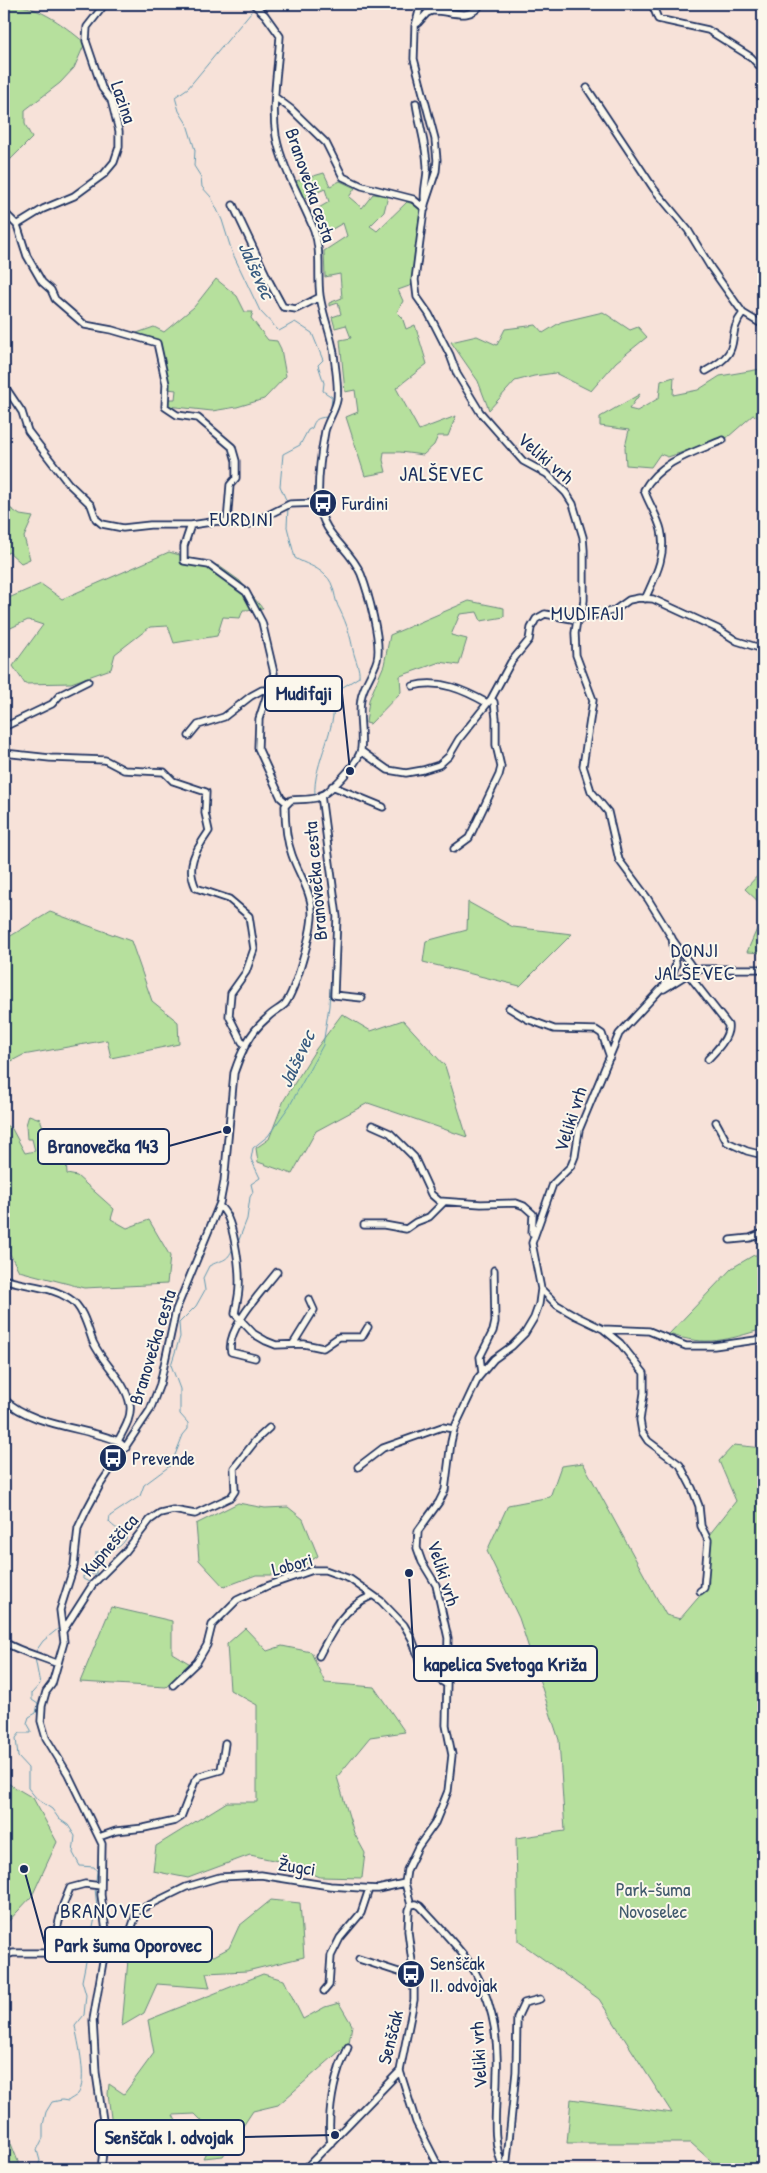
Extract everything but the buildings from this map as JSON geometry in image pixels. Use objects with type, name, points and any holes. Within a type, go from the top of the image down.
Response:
[{"type":"street","name":"Lazina","points":[[17,225],[43,209],[74,196],[104,174],[114,162],[119,147],[119,131],[111,100],[102,88],[86,42],[87,27],[105,4]]},
{"type":"street","name":"Branovečka cesta","points":[[101,2169],[105,2134],[96,2073],[93,2020],[107,1938],[102,1908],[102,1851],[99,1838],[68,1774],[46,1738],[41,1721],[42,1706],[46,1692],[52,1684],[64,1642],[60,1610],[74,1566],[78,1528],[95,1494],[144,1421],[156,1393],[176,1310],[219,1206],[225,1172],[234,1073],[246,1045],[258,1026],[284,1005],[290,995],[306,944],[312,918],[312,902],[292,855],[287,838],[285,819],[287,803],[291,800],[318,797],[332,786],[356,761],[361,751],[361,700],[367,679],[376,661],[378,649],[377,634],[360,573],[348,553],[333,538],[325,524],[320,503],[325,431],[337,397],[332,342],[320,297],[319,250],[314,230],[286,166],[277,139],[273,114],[275,73],[280,36],[257,4]]},
{"type":"street","name":"Veliki vrh","points":[[421,4],[415,26],[414,65],[437,150],[436,171],[425,206],[415,280],[417,297],[443,342],[456,374],[480,412],[523,461],[547,474],[566,493],[573,504],[583,537],[584,550],[584,600],[582,614],[577,620],[575,633],[576,655],[593,700],[583,766],[586,780],[591,791],[608,812],[619,860],[648,899],[672,938],[696,969],[655,995]]},
{"type":"street","points":[[415,26],[427,13],[432,11],[464,14],[475,11],[481,4]]},
{"type":"street","points":[[652,4],[659,19],[690,25],[712,32],[751,57],[763,70]]},
{"type":"street","points":[[587,88],[654,188],[688,230],[711,268],[743,313],[763,324]]},
{"type":"street","points":[[275,97],[291,109],[326,143],[343,177],[362,186],[413,199],[425,206]]},
{"type":"street","name":"Veliki vrh","points":[[416,103],[424,134],[427,165],[423,192],[425,206]]},
{"type":"street","points":[[233,205],[283,307],[296,309],[320,297]]},
{"type":"street","points":[[4,212],[17,225],[27,256],[42,282],[51,290],[55,299],[85,325],[112,330],[157,343],[166,384],[165,407],[177,415],[198,418],[232,447],[236,461],[236,478],[230,485],[227,523]]},
{"type":"street","points":[[706,370],[719,364],[733,348],[736,321],[743,313]]},
{"type":"street","points":[[4,385],[22,412],[28,431],[68,483],[91,505],[96,519],[102,524],[123,528],[150,525],[191,525],[205,522],[250,524],[290,504],[320,503]]},
{"type":"street","points":[[645,598],[660,564],[663,548],[661,530],[644,490],[649,481],[677,458],[723,440]]},
{"type":"street","points":[[191,525],[184,546],[184,561],[210,565],[246,592],[262,622],[274,673],[270,691],[259,719],[258,748],[281,798],[287,803]]},
{"type":"street","points":[[361,751],[388,770],[406,773],[439,765],[449,756],[459,739],[489,701],[511,662],[529,640],[531,628],[536,619],[545,614],[577,620],[615,610],[629,600],[645,598],[668,605],[691,618],[718,629],[737,641],[763,649]]},
{"type":"street","points":[[4,727],[52,704],[60,695],[88,681]]},
{"type":"street","points":[[413,686],[423,683],[445,685],[494,702],[496,744],[501,767],[469,838],[454,849]]},
{"type":"street","points":[[189,736],[198,725],[224,717],[262,690],[270,691]]},
{"type":"street","points":[[4,753],[50,758],[105,760],[124,770],[164,772],[173,781],[206,792],[205,813],[209,831],[193,854],[192,879],[196,888],[229,899],[249,916],[254,949],[246,972],[231,993],[230,1004],[230,1016],[242,1042],[246,1045]]},
{"type":"street","points":[[332,786],[383,807]]},
{"type":"street","name":"Branovečka cesta","points":[[318,797],[337,917],[334,995],[362,998]]},
{"type":"street","name":"Veliki vrh","points":[[405,1884],[410,1863],[418,1847],[435,1823],[448,1791],[452,1755],[446,1726],[448,1638],[436,1585],[422,1562],[417,1548],[417,1537],[420,1528],[439,1502],[445,1490],[454,1428],[482,1374],[494,1359],[512,1346],[525,1333],[539,1304],[541,1289],[532,1243],[553,1184],[571,1166],[579,1130],[622,1029],[671,978],[675,970],[676,958],[672,938]]},
{"type":"street","points":[[696,969],[763,969]]},
{"type":"street","points":[[688,974],[728,1025],[729,1029],[720,1047],[708,1059]]},
{"type":"street","points":[[509,1008],[527,1019],[554,1029],[596,1030],[602,1034],[610,1057]]},
{"type":"street","points":[[716,1122],[727,1142],[747,1151],[763,1155]]},
{"type":"street","points":[[372,1125],[390,1134],[414,1157],[431,1194],[438,1201],[516,1204],[524,1206],[533,1214],[532,1243]]},
{"type":"street","points":[[364,1225],[384,1225],[406,1230],[416,1222],[429,1217],[444,1202]]},
{"type":"street","points":[[219,1206],[226,1213],[237,1256],[239,1287],[235,1314],[254,1334],[276,1345],[304,1344],[323,1348],[339,1337],[362,1337],[368,1327]]},
{"type":"street","points":[[730,1240],[750,1238],[763,1233]]},
{"type":"street","points":[[482,1374],[480,1358],[494,1331],[494,1270]]},
{"type":"street","points":[[255,1358],[231,1352],[230,1340],[240,1320],[277,1272]]},
{"type":"street","points":[[4,1279],[45,1287],[72,1300],[81,1313],[94,1343],[128,1396],[131,1408],[129,1418],[118,1442]]},
{"type":"street","points":[[541,1289],[557,1305],[603,1329],[620,1343],[644,1373],[644,1393],[640,1420],[642,1432],[648,1441],[680,1465],[699,1506],[701,1526],[708,1540],[704,1588],[700,1591]]},
{"type":"street","points":[[293,1344],[314,1310],[309,1299]]},
{"type":"street","points":[[603,1329],[648,1331],[686,1346],[714,1346],[763,1340]]},
{"type":"street","points":[[4,1399],[16,1408],[32,1415],[118,1442],[126,1448]]},
{"type":"street","points":[[358,1467],[383,1448],[442,1427],[454,1428]]},
{"type":"street","name":"Kupneščica","points":[[62,1628],[69,1625],[94,1584],[126,1551],[150,1520],[160,1513],[173,1510],[195,1514],[231,1498],[235,1491],[234,1468],[256,1440],[269,1428]]},
{"type":"street","name":"Lobori","points":[[173,1685],[197,1662],[206,1645],[212,1624],[237,1600],[249,1593],[313,1570],[325,1570],[350,1579],[371,1596],[381,1601],[404,1625],[412,1639],[420,1662],[435,1677],[446,1684]]},
{"type":"street","points":[[319,1656],[331,1631],[344,1616],[355,1604],[371,1596]]},
{"type":"street","points":[[4,1642],[22,1652],[36,1654],[58,1664]]},
{"type":"street","points":[[99,1838],[116,1831],[144,1828],[182,1817],[195,1781],[200,1776],[221,1770],[225,1743]]},
{"type":"street","name":"Žugci","points":[[104,1960],[128,1938],[136,1912],[186,1887],[220,1877],[260,1875],[330,1886],[369,1889],[405,1884]]},
{"type":"street","points":[[4,1956],[14,1953],[50,1953],[62,1905],[70,1888],[85,1884],[101,1886]]},
{"type":"street","points":[[405,1884],[411,1905]]},
{"type":"street","points":[[324,1991],[329,1984],[330,1966],[334,1950],[340,1938],[361,1912],[369,1889]]},
{"type":"street","name":"Veliki vrh","points":[[411,1905],[416,1904],[420,1906],[468,1960],[477,1975],[488,2001],[494,2026],[498,2073],[495,2113],[497,2141],[505,2169]]},
{"type":"street","name":"Senščak","points":[[305,2169],[400,2071],[414,2000],[414,1977],[408,1931],[411,1905]]},
{"type":"street","points":[[359,1959],[414,1977]]},
{"type":"street","points":[[505,2169],[516,2072],[516,2018],[524,2003],[540,1999]]},
{"type":"street","points":[[331,2143],[334,2089],[339,2067],[348,2047]]},
{"type":"street","points":[[400,2071],[416,2122],[440,2169]]},
{"type":"green space","points":[[4,4],[27,7],[38,11],[67,28],[85,43],[74,68],[60,83],[25,110],[25,124],[32,138],[4,166]]},
{"type":"green space","points":[[324,173],[330,186],[340,181],[355,188],[349,197],[362,208],[373,194],[388,196],[384,212],[370,226],[377,231],[407,202],[416,205],[422,211],[412,285],[398,290],[403,301],[397,312],[402,317],[406,329],[415,325],[427,364],[396,388],[419,430],[456,416],[448,436],[438,436],[434,445],[423,455],[384,452],[383,460],[386,472],[365,476],[346,417],[358,412],[355,390],[345,392],[340,340],[351,338],[346,325],[335,328],[332,317],[341,314],[338,303],[329,306],[329,303],[342,298],[340,274],[325,277],[324,251],[347,236],[343,223],[320,236],[310,213],[329,202],[325,189],[304,198],[296,181]]},
{"type":"green space","points":[[216,279],[237,296],[245,312],[253,312],[251,318],[268,340],[277,341],[281,349],[286,376],[264,399],[237,407],[212,411],[167,406],[167,399],[175,399],[176,390],[168,389],[158,342],[134,334],[154,327],[164,332],[194,307]]},
{"type":"green space","points":[[603,312],[630,330],[638,327],[647,337],[616,362],[591,391],[555,373],[534,376],[515,381],[489,410],[478,381],[451,342],[477,336],[497,345],[505,329],[536,325],[543,333],[561,322]]},
{"type":"green space","points":[[761,369],[763,371],[763,418],[753,415],[728,437],[668,457],[660,454],[651,467],[626,465],[625,447],[629,430],[600,426],[600,417],[640,394],[629,409],[637,411],[659,398],[661,381],[674,377],[673,395],[698,390],[720,376]]},
{"type":"green space","points":[[4,504],[20,515],[33,517],[24,537],[30,559],[21,563],[9,552],[4,555]]},
{"type":"green space","points":[[169,552],[219,566],[240,581],[263,609],[243,610],[240,618],[223,617],[217,636],[174,643],[168,626],[150,627],[115,654],[111,669],[71,683],[25,684],[13,666],[43,625],[28,620],[4,631],[4,600],[41,584],[62,599]]},
{"type":"green space","points":[[469,601],[504,608],[504,617],[481,621],[477,612],[460,614],[451,635],[467,639],[459,665],[440,662],[400,676],[401,692],[370,724],[366,723],[369,700],[384,665],[390,635]]},
{"type":"green space","points":[[763,870],[763,906],[745,889]]},
{"type":"green space","points":[[468,902],[513,927],[572,934],[520,986],[423,962],[426,941],[467,930]]},
{"type":"green space","points":[[50,912],[131,941],[152,1001],[178,1022],[179,1044],[111,1058],[107,1040],[23,1055],[4,1065],[4,940]]},
{"type":"green space","points":[[763,915],[763,953],[747,952]]},
{"type":"green space","points":[[342,1014],[371,1031],[403,1020],[445,1066],[467,1137],[368,1103],[316,1131],[292,1174],[258,1162],[256,1148],[269,1139],[284,1100],[316,1049]]},
{"type":"green space","points":[[29,1115],[40,1119],[47,1137],[56,1152],[66,1158],[67,1174],[77,1176],[114,1209],[111,1219],[127,1228],[149,1220],[170,1256],[167,1284],[84,1288],[19,1271],[4,1243],[4,1124],[12,1129],[25,1153],[35,1151],[32,1139],[27,1139],[26,1125]]},
{"type":"green space","points":[[754,1255],[763,1255],[763,1329],[727,1339],[706,1341],[682,1338],[669,1334],[732,1268]]},
{"type":"green space","name":"Park-šuma Novoselec","points":[[734,1445],[763,1448],[763,2169],[720,2169],[691,2143],[567,2143],[571,2099],[672,2113],[599,1999],[518,1941],[516,1838],[565,1831],[559,1740],[519,1618],[487,1551],[508,1505],[550,1497],[561,1466],[583,1463],[666,1615],[680,1619],[709,1585],[707,1553],[709,1535],[736,1501],[719,1461]]},
{"type":"green space","points":[[238,1503],[265,1508],[288,1507],[303,1519],[318,1556],[290,1575],[256,1575],[224,1587],[199,1560],[196,1524]]},
{"type":"green space","points":[[111,1607],[172,1621],[172,1653],[192,1665],[166,1687],[80,1682]]},
{"type":"green space","points":[[245,1628],[267,1651],[282,1646],[311,1652],[325,1683],[374,1687],[405,1732],[370,1737],[337,1777],[354,1833],[365,1853],[362,1878],[320,1877],[287,1863],[250,1855],[188,1878],[153,1871],[156,1846],[227,1802],[257,1802],[257,1705],[230,1690],[227,1644]]},
{"type":"green space","points":[[4,1781],[33,1798],[57,1842],[32,1896],[4,1926]]},
{"type":"green space","points":[[271,1900],[300,1903],[304,1957],[247,1971],[206,1973],[210,1988],[157,1984],[144,2013],[122,2026],[128,1960],[166,1945],[214,1956],[229,1948],[239,1926]]},
{"type":"green space","points":[[263,1974],[284,1980],[303,2019],[325,2007],[339,2003],[352,2025],[349,2043],[278,2105],[253,2111],[223,2156],[203,2158],[219,2127],[204,2123],[195,2114],[173,2115],[178,2125],[153,2134],[146,2126],[111,2118],[108,2094],[109,2084],[124,2094],[154,2053],[148,2020]]},
{"type":"green space","points":[[4,2126],[21,2169],[4,2169]]},
{"type":"waterway","name":"Jalševec","points":[[251,12],[188,88],[175,97],[179,111],[187,124],[195,150],[194,166],[201,177],[202,187],[211,197],[222,220],[232,252],[260,311],[279,331],[295,322],[312,333],[323,360],[318,365],[324,383],[323,391],[332,397],[331,407],[327,417],[315,421],[300,445],[283,454],[280,486],[287,502]]},
{"type":"waterway","name":"Jalševec","points":[[288,507],[287,527],[295,558],[318,569],[329,579],[345,620],[359,674],[359,677],[335,692],[332,696],[334,706],[333,718],[318,770],[315,795]]},
{"type":"waterway","name":"Jalševec","points":[[318,802],[320,808]]},
{"type":"waterway","name":"Jalševec","points":[[237,1245],[247,1219],[250,1197],[253,1192],[251,1184],[260,1178],[251,1159],[253,1148],[268,1136],[290,1105],[323,1045],[329,1006],[334,921],[330,889]]},
{"type":"waterway","name":"Jalševec","points":[[91,1583],[83,1579],[83,1576],[96,1574],[96,1552],[111,1550],[119,1546],[127,1535],[124,1530],[116,1528],[109,1522],[110,1516],[140,1496],[144,1485],[171,1465],[183,1435],[188,1429],[188,1423],[180,1414],[180,1389],[171,1365],[180,1337],[179,1323],[196,1306],[205,1290],[203,1278],[209,1266],[224,1260],[229,1256],[233,1248]]},
{"type":"waterway","name":"Jalševec","points":[[64,1622],[75,1607]]},
{"type":"waterway","name":"Jalševec","points":[[36,1651],[43,1641],[59,1628]]},
{"type":"waterway","name":"Jalševec","points":[[35,1658],[40,1684],[32,1693],[32,1700],[38,1704],[36,1713],[29,1717],[27,1723],[31,1733],[20,1733],[16,1738],[18,1757],[28,1768],[28,1788],[37,1799],[52,1809],[59,1819],[68,1825],[75,1836],[73,1853],[80,1866],[94,1867],[97,1871],[96,1881]]},
{"type":"waterway","name":"Jalševec","points":[[36,2169],[40,2161],[37,2150],[43,2138],[46,2112],[52,2102],[68,2101],[78,2094],[81,2088],[82,2071],[75,2026],[84,2015],[86,1995],[82,1981],[97,1908],[95,1888]]},
{"type":"place","name":"Furdini","points":[[323,503]]},
{"type":"place","name":"Mudifaji","points":[[350,771]]},
{"type":"place","name":"Branovečka 143","points":[[227,1130]]},
{"type":"place","name":"Prevende","points":[[113,1458]]},
{"type":"place","name":"kapelica Svetoga Križa","points":[[409,1573]]},
{"type":"place","name":"Park šuma Oporovec","points":[[24,1869]]},
{"type":"place","name":"Senščak II. odvojak","points":[[411,1974]]},
{"type":"place","name":"Senščak I. odvojak","points":[[335,2135]]},
{"type":"district","name":"JALŠEVEC","points":[[442,473]]},
{"type":"district","name":"FURDINI","points":[[242,518]]},
{"type":"district","name":"MUDIFAJI","points":[[588,612]]},
{"type":"district","name":"DONJI JALŠEVEC","points":[[695,960]]},
{"type":"district","name":"BRANOVEC","points":[[107,1910]]}]
